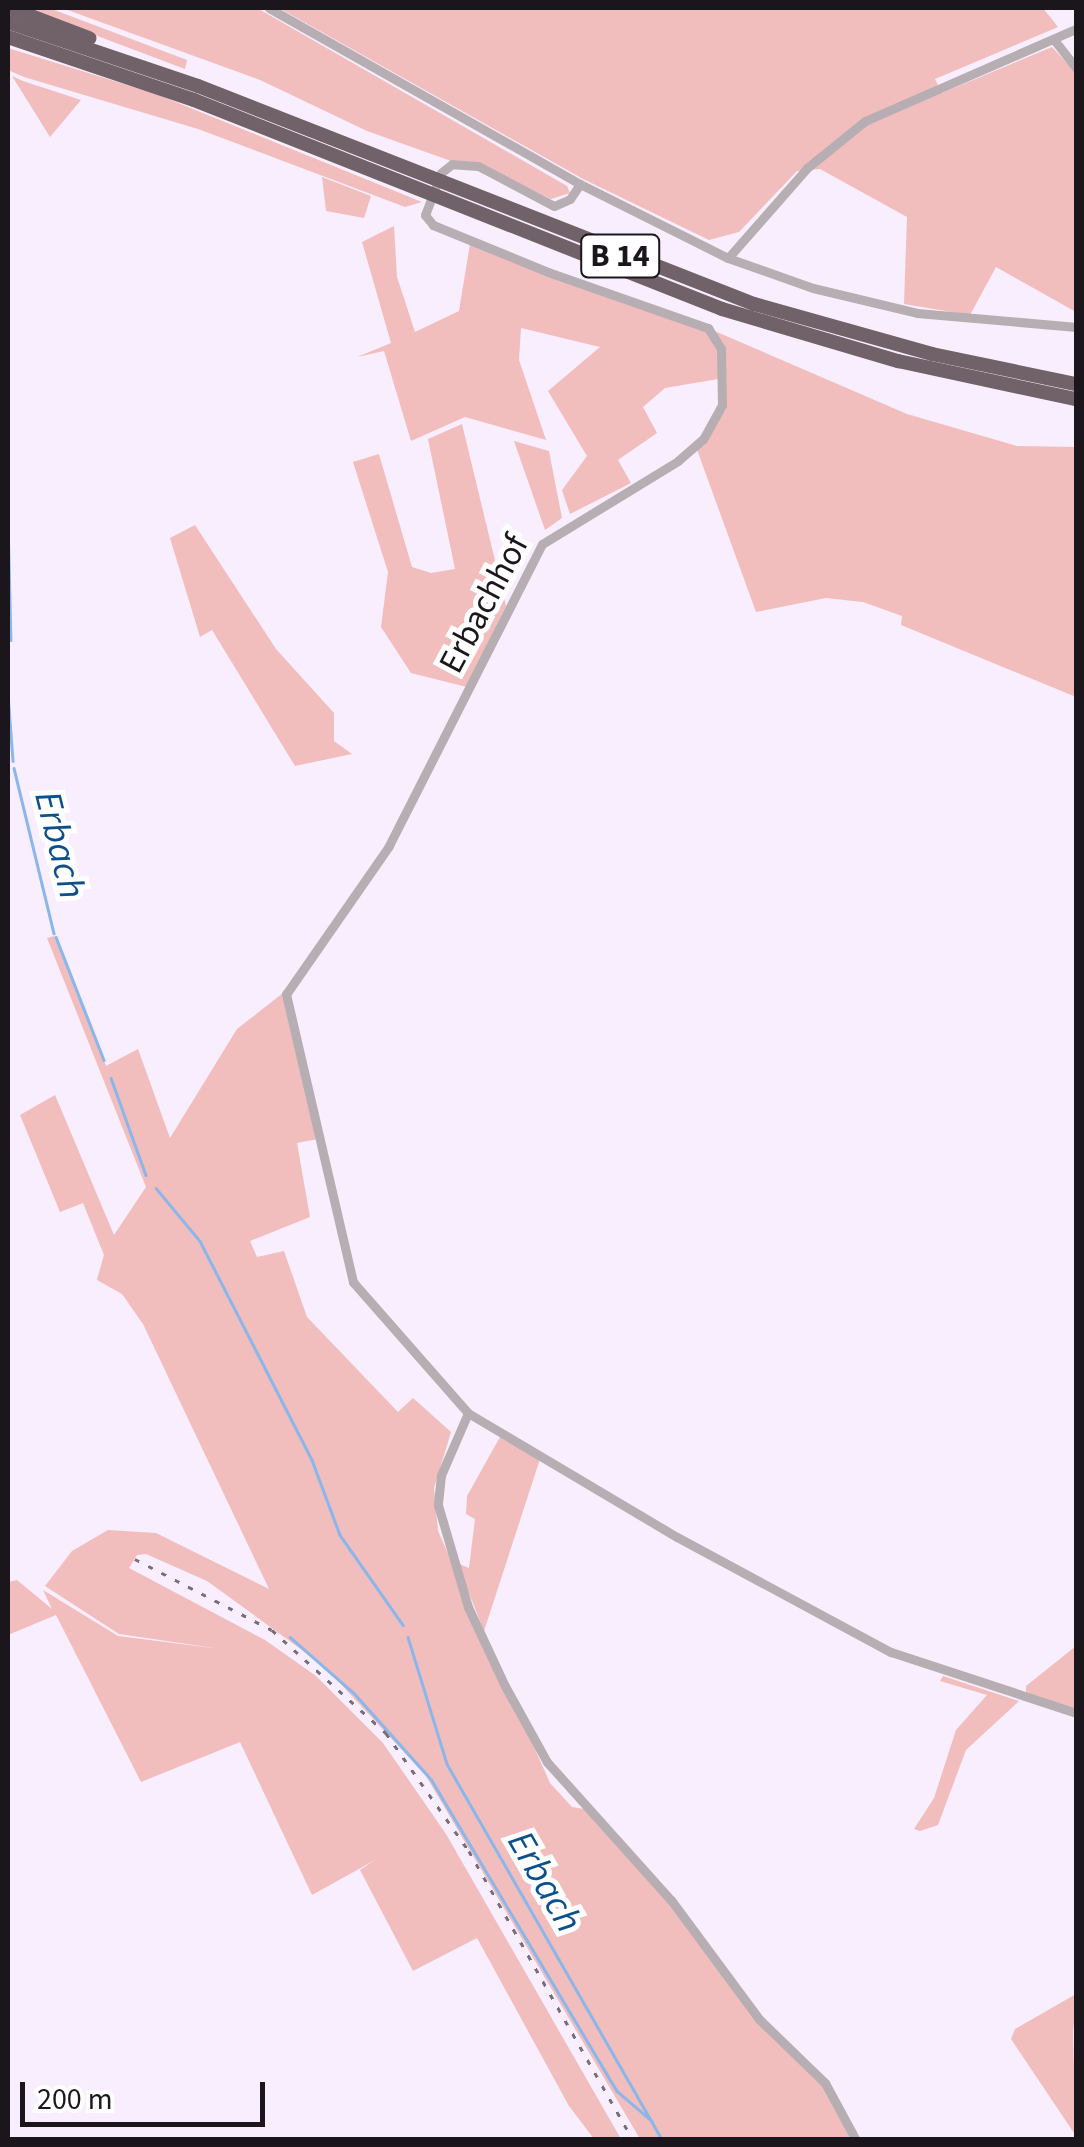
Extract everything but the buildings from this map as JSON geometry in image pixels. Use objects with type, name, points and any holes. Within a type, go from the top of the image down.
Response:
[{"type":"highway","points":[[10,8],[94,40],[114,56]]},
{"type":"highway","name":"B 14","points":[[8,22],[114,56],[757,320],[922,367],[1076,399]]},
{"type":"highway","name":"B 14","points":[[8,37],[421,184]]},
{"type":"highway","name":"B 14","points":[[447,195],[754,304],[932,354],[1076,384]]},
{"type":"street","points":[[269,8],[580,184],[728,258],[813,288],[917,313],[1076,327]]},
{"type":"street","points":[[728,258],[807,168],[864,121],[1076,29]]},
{"type":"street","points":[[1055,41],[1076,68]]},
{"type":"street","name":"Erbachhof","points":[[468,1413],[353,1282],[286,994],[398,830],[542,544],[678,460],[703,438],[722,404],[720,349],[708,328],[548,272],[433,225],[425,215],[441,172],[452,164],[478,166],[554,206],[570,199],[580,184]]},
{"type":"street","points":[[856,2140],[825,2083],[759,2019],[672,1900],[547,1762],[505,1686],[468,1607],[438,1505],[441,1474],[468,1413],[677,1537],[891,1652],[1076,1713]]},
{"type":"shaded area","points":[[23,8],[49,8],[187,60],[185,69]]},
{"type":"shaded area","points":[[62,8],[257,8],[567,186],[570,193],[551,199],[474,162],[451,161],[367,131],[260,80]]},
{"type":"shaded area","points":[[279,8],[1043,8],[1058,27],[935,79],[942,93],[1052,47],[1076,73],[1076,312],[996,267],[970,315],[904,304],[907,217],[820,169],[797,171],[739,232],[709,240],[583,179]]},
{"type":"shaded area","points":[[8,48],[156,94],[422,202],[405,207],[198,129],[24,77],[8,70]]},
{"type":"shaded area","points":[[12,76],[23,81],[81,100],[50,137]]},
{"type":"shaded area","points":[[322,177],[371,196],[364,218],[326,211]]},
{"type":"shaded area","points":[[394,226],[397,277],[415,332],[459,311],[470,244],[682,317],[907,414],[1017,446],[1076,447],[1076,697],[901,625],[902,616],[863,602],[826,598],[756,612],[696,447],[718,416],[724,378],[665,388],[643,407],[657,433],[618,460],[631,483],[570,514],[562,490],[587,456],[548,391],[600,347],[521,328],[519,360],[546,440],[465,417],[411,441],[384,351],[357,357],[391,343],[362,242]]},
{"type":"shaded area","points":[[462,424],[506,606],[467,687],[411,673],[381,627],[388,572],[353,462],[379,454],[412,567],[431,573],[455,569],[428,439]]},
{"type":"shaded area","points":[[514,441],[549,451],[562,518],[545,530]]},
{"type":"shaded area","points":[[195,525],[276,649],[334,713],[334,741],[352,754],[295,766],[212,630],[200,637],[170,538]]},
{"type":"shaded area","points":[[54,936],[106,1066],[138,1049],[170,1138],[237,1029],[283,993],[318,1139],[297,1143],[310,1217],[250,1241],[257,1257],[284,1251],[307,1317],[398,1412],[413,1398],[451,1432],[434,1488],[438,1531],[550,1783],[572,1807],[584,1809],[671,1902],[758,2020],[821,2081],[855,2139],[640,2139],[426,1776],[324,1666],[207,1581],[146,1554],[137,1555],[129,1568],[265,1640],[316,1676],[383,1743],[446,1834],[621,2139],[594,2139],[569,2106],[477,1938],[413,1971],[360,1870],[375,1860],[312,1895],[240,1742],[141,1782],[56,1615],[8,1635],[8,1582],[17,1580],[52,1609],[43,1590],[118,1636],[221,1649],[119,1634],[45,1586],[72,1551],[108,1530],[156,1533],[269,1589],[143,1324],[122,1294],[97,1280],[104,1255],[83,1203],[60,1212],[20,1115],[55,1095],[114,1235],[146,1187],[47,938]]},
{"type":"shaded area","points":[[500,1437],[540,1459],[484,1631],[457,1563],[469,1568],[475,1519],[466,1514],[467,1496]]},
{"type":"shaded area","points":[[1076,1646],[1076,1710],[1026,1694],[1026,1686]]},
{"type":"shaded area","points":[[943,1676],[1019,1701],[966,1750],[938,1825],[920,1831],[914,1829],[934,1798],[956,1730],[987,1695],[940,1681]]},
{"type":"shaded area","points":[[1076,1994],[1076,2136],[1011,2039],[1015,2029]]},
{"type":"waterway","name":"Erbach","points":[[8,520],[11,640]]},
{"type":"waterway","name":"Erbach","points":[[8,694],[13,761]]},
{"type":"waterway","name":"Erbach","points":[[14,768],[54,933]]},
{"type":"waterway","name":"Erbach","points":[[56,937],[104,1060]]},
{"type":"waterway","name":"Erbach","points":[[111,1078],[146,1175]]},
{"type":"waterway","name":"Erbach","points":[[156,1188],[200,1241],[312,1460],[340,1535],[403,1625]]},
{"type":"waterway","points":[[290,1637],[354,1693],[431,1779],[617,2091],[652,2121]]},
{"type":"waterway","name":"Erbach","points":[[408,1637],[447,1764],[662,2140]]},
{"type":"railway","points":[[135,1559],[272,1630],[386,1733],[469,1851],[633,2140]]}]
